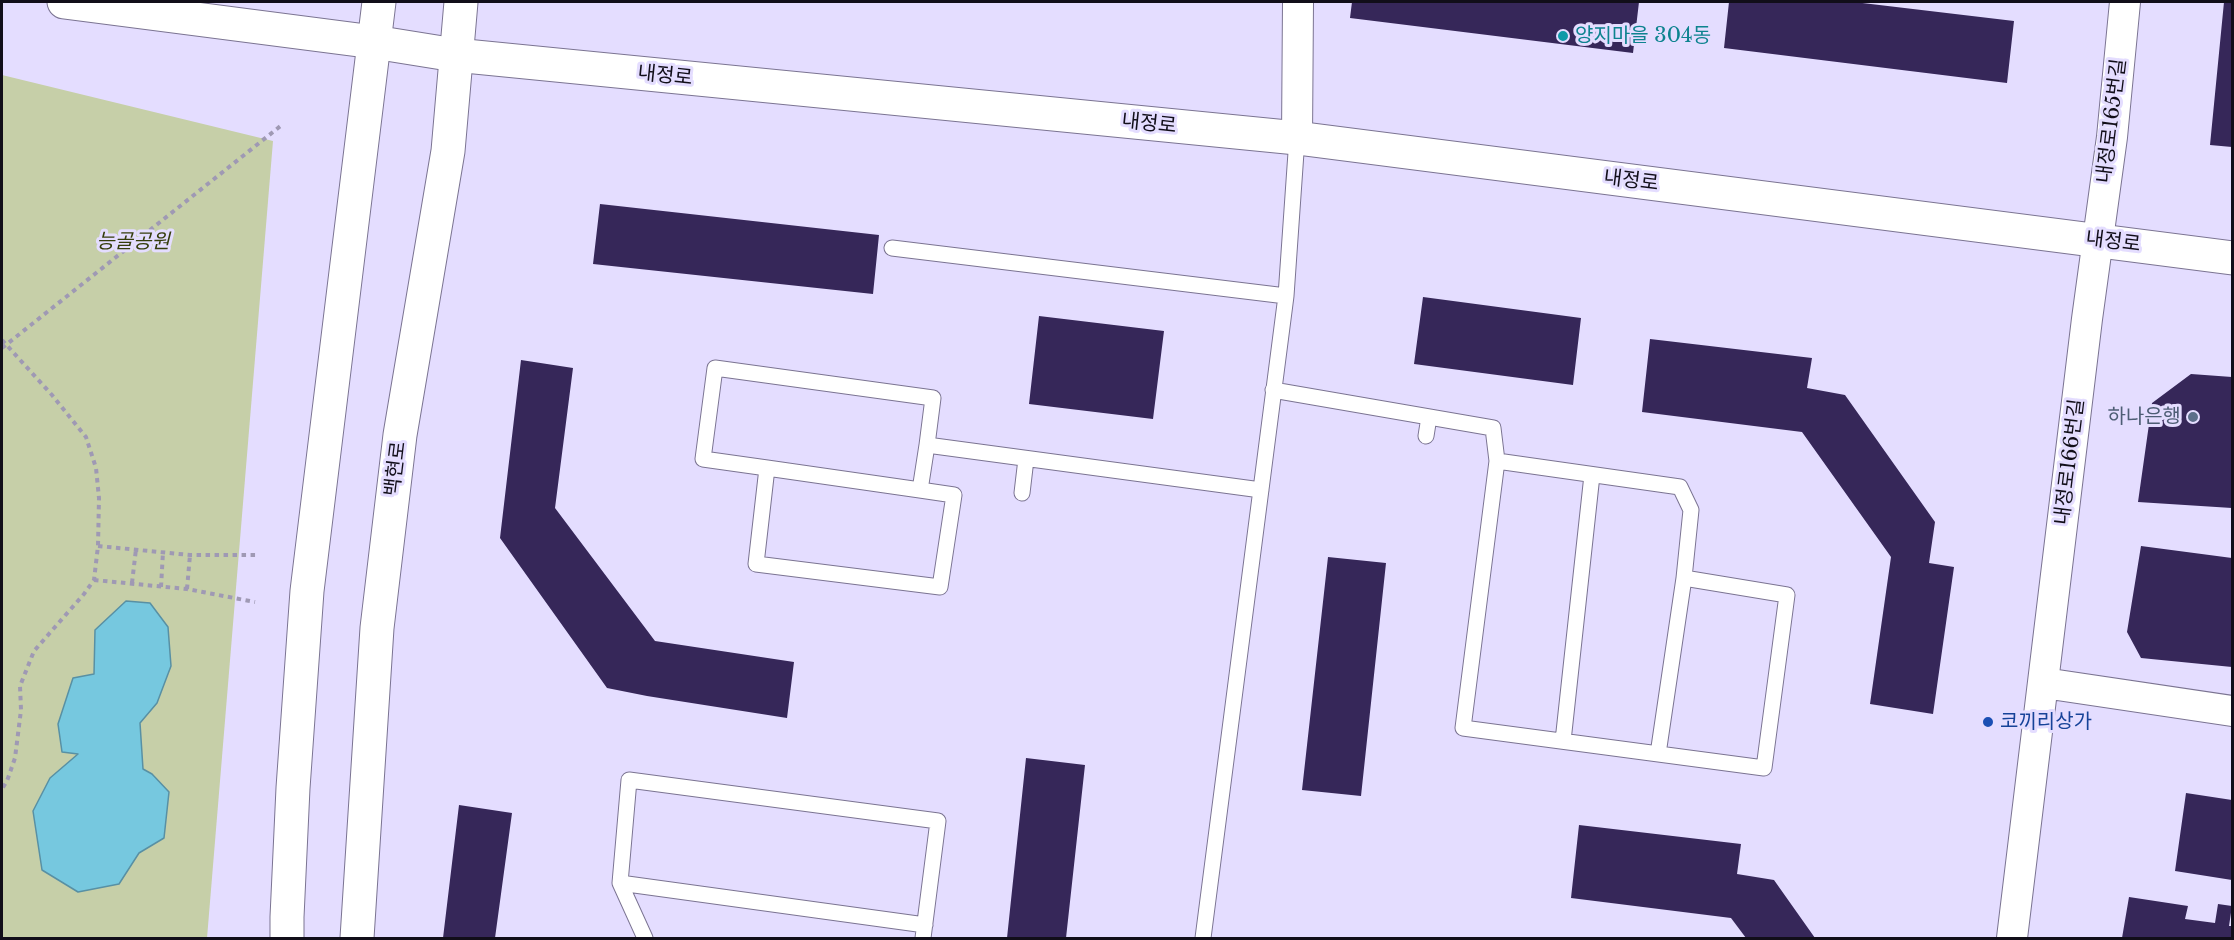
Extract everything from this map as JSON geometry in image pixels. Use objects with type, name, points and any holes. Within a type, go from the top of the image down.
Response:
[{"type":"street","name":"내정로","points":[[64,2],[374,42],[455,55],[1297,138],[2232,258]]},
{"type":"street","points":[[288,939],[286,917],[293,788],[307,591],[379,2]]},
{"type":"street","name":"백현로","points":[[357,939],[377,628],[400,435],[448,151],[461,2]]},
{"type":"street","points":[[1297,138],[1298,2]]},
{"type":"street","name":"내정로165번길","points":[[2097,240],[2112,137],[2125,2]]},
{"type":"street","name":"내정로166번길","points":[[2012,939],[2097,240]]},
{"type":"street","points":[[2044,683],[2232,711]]},
{"type":"lane","points":[[1203,939],[1286,296],[1297,138]]},
{"type":"lane","points":[[892,248],[1286,296]]},
{"type":"lane","points":[[767,468],[756,564],[940,587],[954,495],[767,468],[703,459],[715,368],[933,398],[920,490]]},
{"type":"lane","points":[[1274,390],[1493,428],[1497,461],[1463,728],[1764,768],[1787,594],[1684,578]]},
{"type":"lane","points":[[1426,436],[1429,417]]},
{"type":"lane","points":[[927,445],[1261,490]]},
{"type":"lane","points":[[1022,493],[1026,459]]},
{"type":"lane","points":[[1497,461],[1680,487],[1691,510],[1684,578],[1658,754]]},
{"type":"lane","points":[[1563,741],[1592,475]]},
{"type":"lane","points":[[620,883],[924,932],[938,821],[629,780],[620,883],[645,939]]},
{"type":"path","points":[[3,346],[283,124]]},
{"type":"path","points":[[2,340],[3,346],[52,395],[86,437],[96,468],[99,498],[98,546],[94,580],[34,651],[20,686],[21,710],[15,758],[8,781],[2,789]]},
{"type":"path","points":[[98,546],[190,555],[257,555]]},
{"type":"path","points":[[132,583],[136,549]]},
{"type":"path","points":[[161,587],[164,552]]},
{"type":"path","points":[[187,589],[190,555]]},
{"type":"path","points":[[94,580],[187,589],[255,602]]},
{"type":"green space","name":"능골공원","points":[[2,75],[273,141],[207,938],[2,938]]},
{"type":"water","points":[[126,601],[150,603],[168,627],[171,666],[157,703],[140,723],[143,769],[152,774],[169,792],[164,838],[139,853],[119,884],[78,892],[42,870],[33,811],[50,778],[78,754],[62,752],[58,724],[73,678],[94,674],[95,630]]},
{"type":"building","name":"양지마을 304동","points":[[1352,2],[1639,2],[1633,53],[1350,18]]},
{"type":"building","points":[[1729,2],[1854,2],[2014,21],[2007,83],[1724,48]]},
{"type":"building","points":[[2224,2],[2232,2],[2232,147],[2210,145]]},
{"type":"building","points":[[600,204],[879,235],[873,294],[593,264]]},
{"type":"building","points":[[1423,297],[1581,318],[1573,385],[1414,364]]},
{"type":"building","points":[[1039,316],[1164,331],[1153,419],[1029,404]]},
{"type":"building","points":[[1650,339],[1812,358],[1807,388],[1845,395],[1935,522],[1929,563],[1954,567],[1933,714],[1870,704],[1891,557],[1802,432],[1642,412]]},
{"type":"building","points":[[521,360],[573,368],[555,508],[655,641],[794,662],[787,718],[607,688],[500,538]]},
{"type":"building","points":[[2191,374],[2232,377],[2232,508],[2138,502],[2152,403]]},
{"type":"building","points":[[2141,546],[2232,558],[2232,667],[2141,658],[2127,632]]},
{"type":"building","points":[[1328,557],[1386,563],[1361,796],[1302,790]]},
{"type":"building","points":[[1026,758],[1085,765],[1066,938],[1007,938]]},
{"type":"building","points":[[2186,793],[2232,800],[2232,880],[2175,871]]},
{"type":"building","points":[[459,805],[512,813],[495,938],[443,938]]},
{"type":"building","points":[[1579,825],[1741,844],[1737,874],[1774,880],[1815,938],[1746,938],[1731,918],[1571,898]]},
{"type":"building","points":[[2129,897],[2188,906],[2185,919],[2215,923],[2218,904],[2232,906],[2229,926],[2232,926],[2232,938],[2122,938]]},
{"type":"place","name":"양지마을 304동","points":[[1563,36]]},
{"type":"place","name":"하나은행","points":[[2193,417]]},
{"type":"place","name":"코끼리상가","points":[[1988,722]]}]
